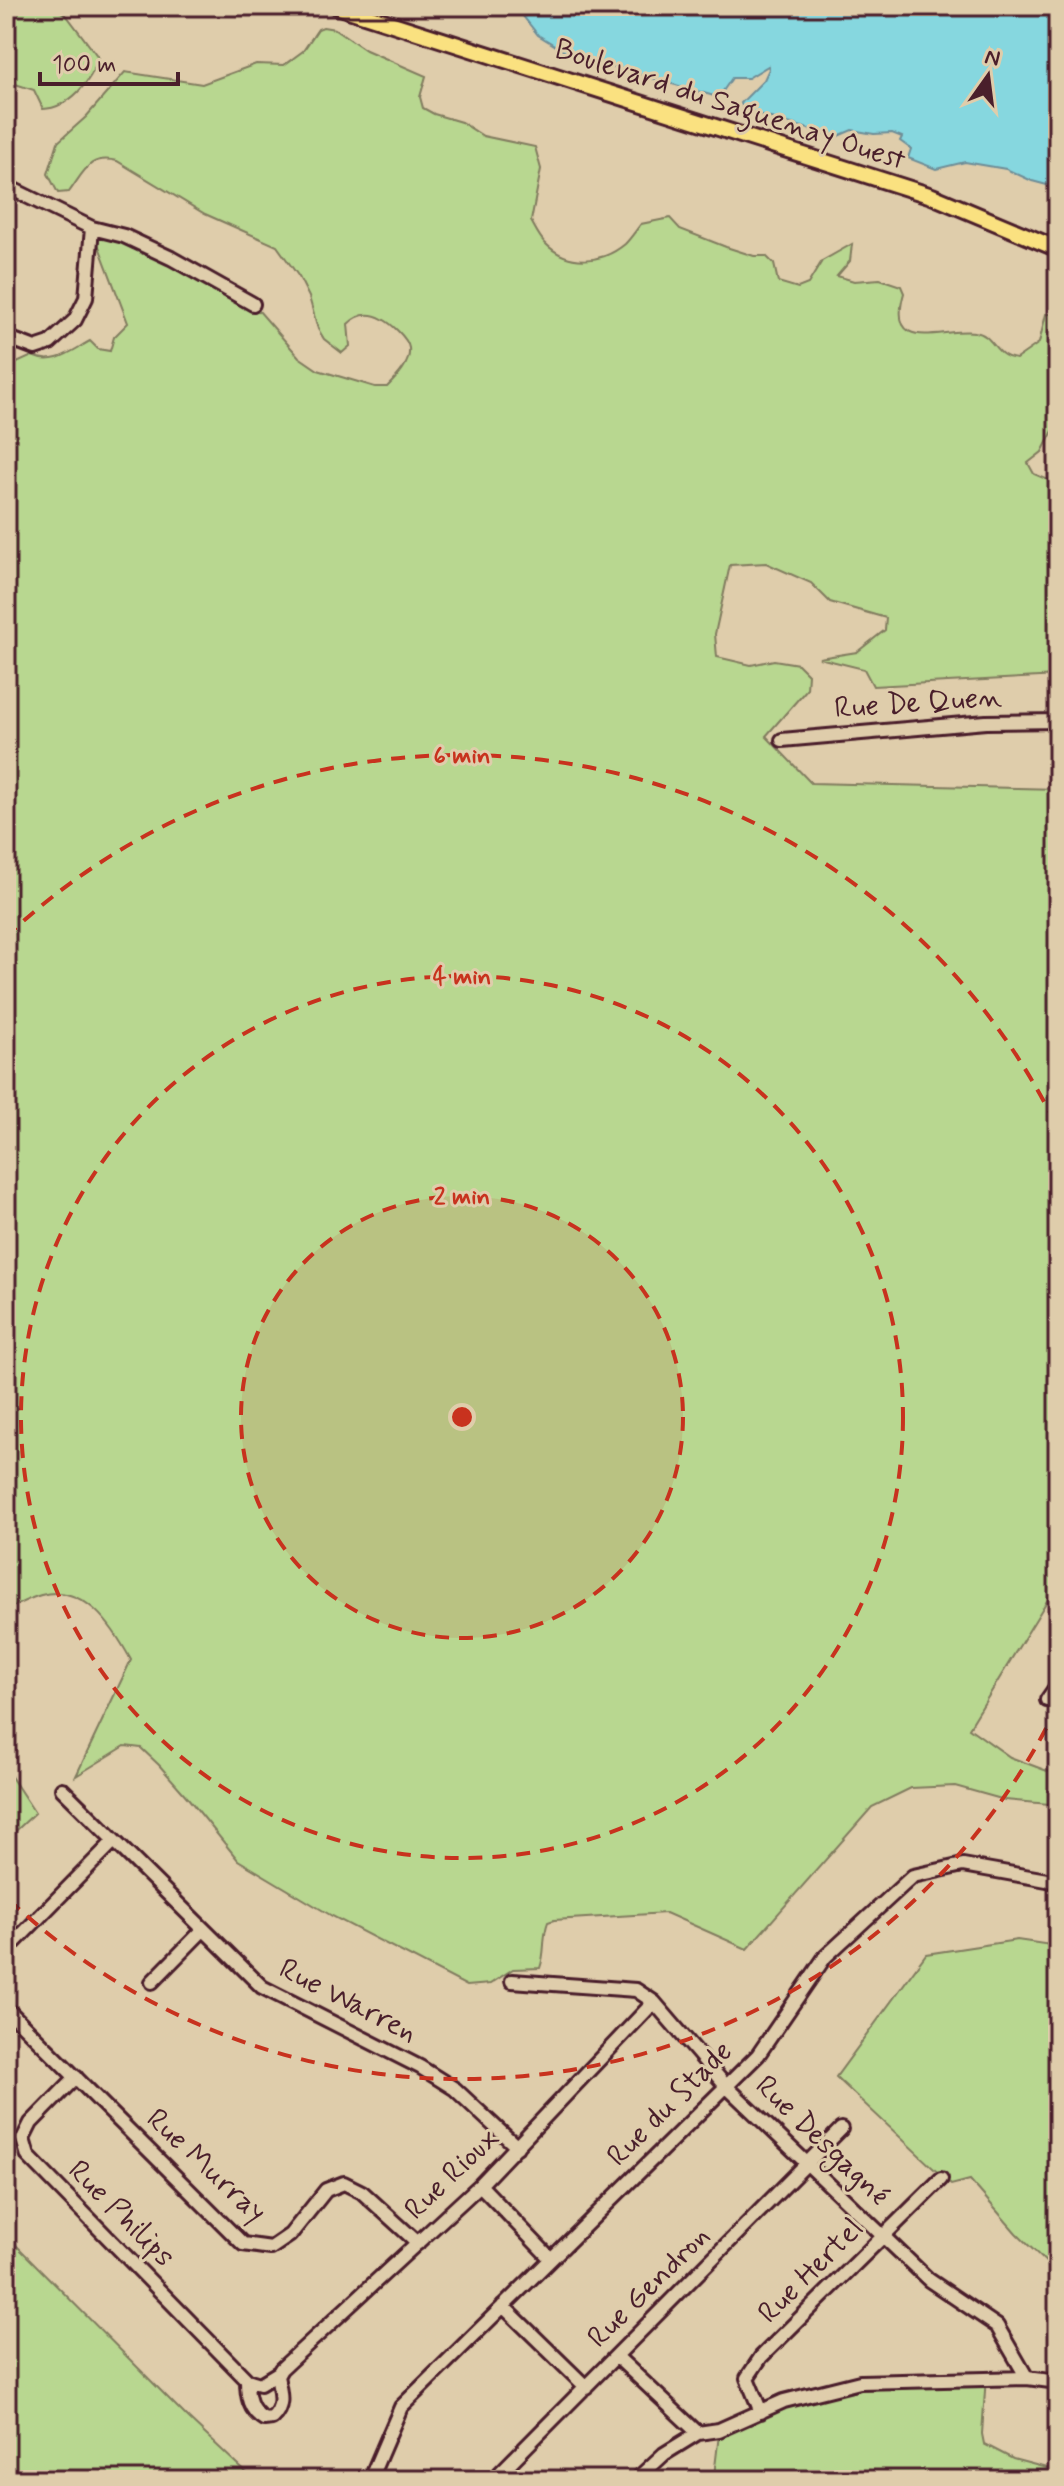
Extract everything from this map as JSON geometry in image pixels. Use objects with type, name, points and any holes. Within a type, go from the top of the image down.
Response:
[{"type":"main road","name":"Boulevard du Saguenay Ouest","points":[[336,6],[932,196],[1058,249]]},
{"type":"street","points":[[6,186],[92,228],[124,236],[171,258],[253,304]]},
{"type":"street","points":[[6,337],[35,348],[50,343],[75,320],[86,298],[92,228]]},
{"type":"street","name":"Rue De Quen","points":[[782,740],[986,722],[1058,721]]},
{"type":"street","points":[[1047,1700],[1058,1684]]},
{"type":"street","name":"Rue Warren","points":[[62,1789],[262,1987],[455,2089],[517,2147]]},
{"type":"street","points":[[6,1951],[114,1841]]},
{"type":"street","name":"Rue du Stade","points":[[376,2480],[374,2470],[401,2407],[758,2055],[825,1957],[913,1876],[963,1865],[1058,1882]]},
{"type":"street","points":[[152,1982],[203,1930]]},
{"type":"street","name":"Rue Desgagné","points":[[512,1981],[636,1990],[654,2002],[726,2086],[929,2280],[997,2326],[1027,2378]]},
{"type":"street","name":"Rue Rioux","points":[[278,2373],[480,2185],[654,2002]]},
{"type":"street","name":"Rue Murray","points":[[6,2008],[243,2244],[271,2248],[290,2235],[326,2190],[344,2183],[362,2192],[418,2243]]},
{"type":"street","name":"Rue Philips","points":[[76,2077],[31,2123],[23,2139],[28,2156],[247,2380]]},
{"type":"street","name":"Rue Gendron","points":[[493,2480],[841,2129]]},
{"type":"street","name":"Rue Hertel","points":[[761,2412],[747,2378],[761,2357],[941,2179]]},
{"type":"street","points":[[480,2185],[551,2259]]},
{"type":"street","points":[[503,2306],[586,2387]]},
{"type":"street","points":[[616,2356],[698,2433]]},
{"type":"street","points":[[278,2373],[281,2400],[272,2418],[264,2419],[253,2410],[247,2380],[260,2384],[278,2373]]},
{"type":"street","points":[[636,2480],[664,2454],[698,2433],[719,2430],[784,2401],[860,2382],[1027,2378],[1058,2382]]},
{"type":"green space","points":[[6,6],[52,6],[67,16],[98,57],[91,76],[70,99],[53,108],[43,109],[34,90],[6,81]]},
{"type":"green space","points":[[318,29],[335,29],[366,50],[426,76],[420,97],[423,108],[461,122],[483,136],[535,147],[541,169],[531,221],[545,243],[563,256],[584,260],[605,256],[625,244],[641,224],[670,218],[680,229],[754,256],[766,256],[774,264],[778,282],[798,288],[808,284],[822,261],[852,244],[850,261],[837,276],[854,281],[880,279],[901,286],[904,293],[903,325],[910,332],[980,333],[1010,358],[1016,359],[1039,343],[1046,314],[1058,314],[1058,427],[1042,452],[1028,463],[1034,474],[1058,484],[1058,676],[873,686],[864,669],[819,658],[857,652],[885,630],[886,618],[830,602],[811,583],[766,563],[730,565],[715,634],[717,657],[751,665],[774,660],[798,664],[808,674],[807,689],[766,736],[811,783],[1058,789],[1058,1583],[969,1728],[1010,1757],[1058,1775],[1058,1793],[1049,1804],[1005,1800],[955,1786],[911,1788],[872,1807],[747,1949],[666,1913],[554,1920],[548,1922],[546,1928],[540,1968],[513,1969],[490,1984],[467,1986],[332,1916],[238,1860],[188,1798],[141,1748],[125,1746],[76,1776],[131,1660],[116,1634],[96,1611],[71,1595],[41,1595],[6,1610],[6,368],[32,356],[55,359],[90,341],[98,349],[110,351],[114,337],[128,323],[92,228],[171,258],[253,304],[299,357],[318,370],[375,387],[387,387],[395,379],[409,354],[401,334],[380,318],[361,316],[348,324],[350,346],[342,353],[324,339],[299,277],[277,246],[205,214],[117,161],[93,162],[69,192],[58,193],[48,174],[58,142],[86,117],[125,72],[202,84],[256,64],[284,65],[303,51]]},
{"type":"green space","points":[[6,1769],[35,1813],[6,1840]]},
{"type":"green space","points":[[1017,1940],[1058,1946],[1058,2274],[1016,2233],[970,2180],[951,2185],[836,2077],[926,1954]]},
{"type":"green space","points":[[6,2235],[189,2419],[254,2480],[6,2480]]},
{"type":"green space","points":[[986,2376],[984,2444],[1013,2459],[1058,2471],[1058,2480],[718,2480],[714,2476],[720,2426],[859,2381]]},
{"type":"water","points":[[515,6],[1058,6],[1058,188],[1006,169],[965,162],[936,169],[908,158],[911,149],[900,141],[902,137],[892,133],[852,130],[836,137],[743,110],[741,103],[764,80],[768,66],[748,78],[732,78],[721,94],[714,96],[571,55],[538,35]]}]
